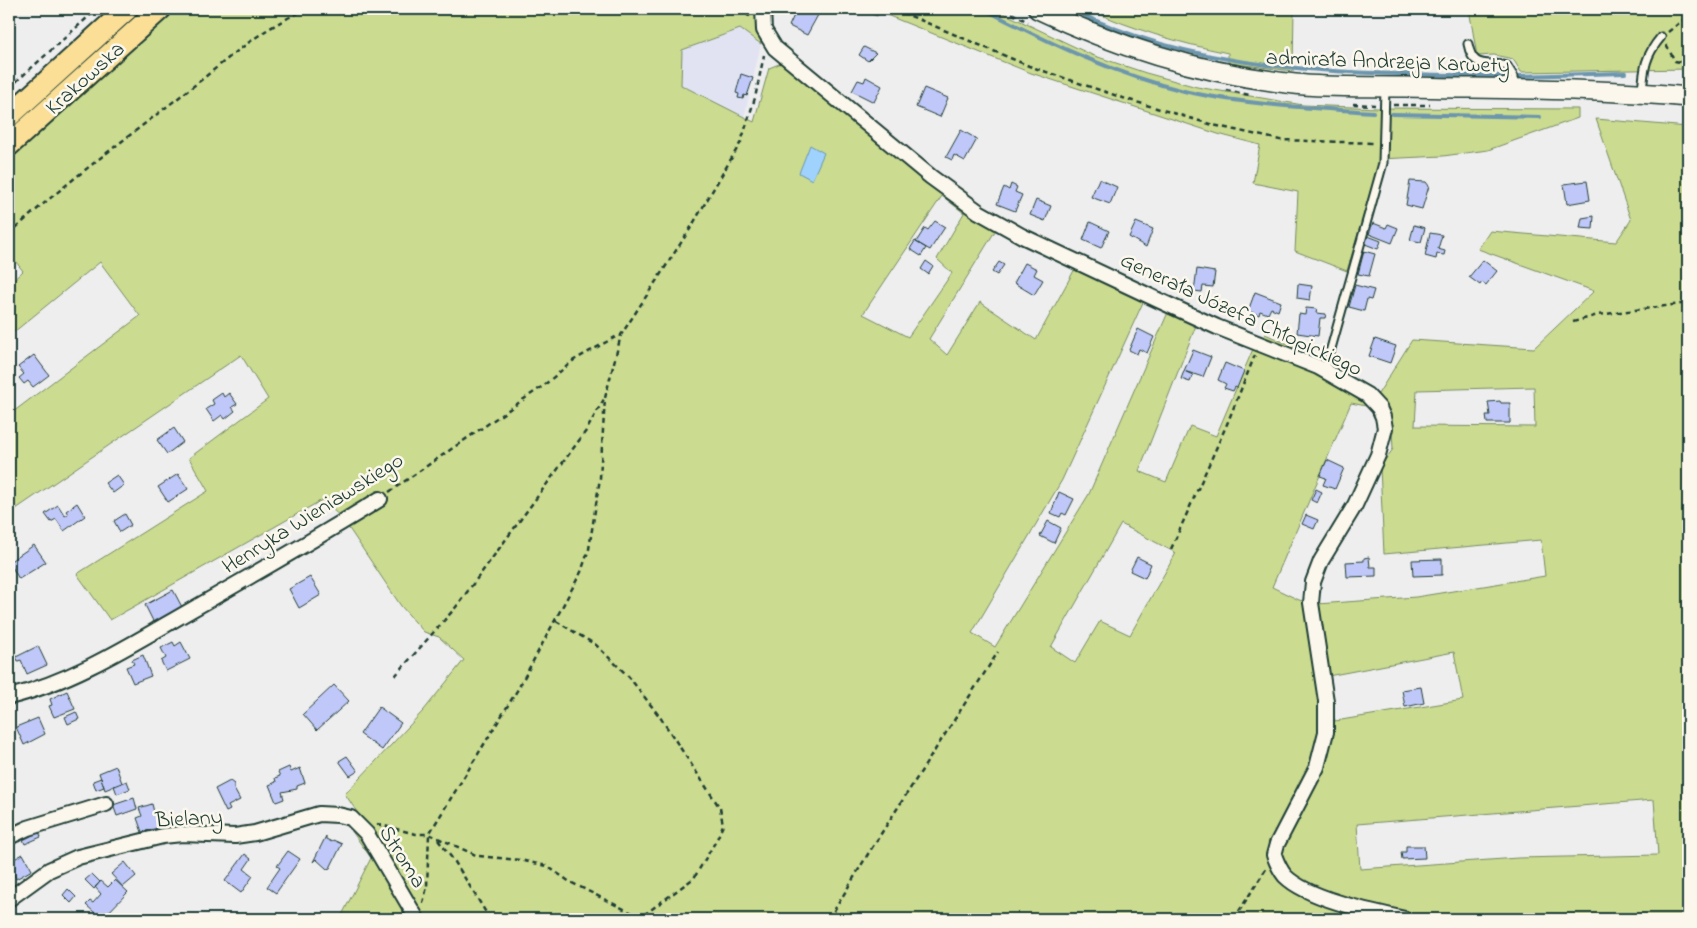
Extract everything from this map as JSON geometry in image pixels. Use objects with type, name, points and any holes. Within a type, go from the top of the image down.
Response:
[{"type":"main road","name":"Krakowska","points":[[9,116],[127,9]]},
{"type":"main road","name":"Krakowska","points":[[9,145],[160,9]]},
{"type":"main road","name":"admirała Andrzeja Karwety","points":[[1038,9],[1095,35],[1140,51],[1210,70],[1296,84],[1642,93],[1688,97]]},
{"type":"street","points":[[763,15],[768,39]]},
{"type":"street","name":"Generała Józefa Chłopickiego","points":[[768,39],[850,111],[979,212],[1022,236],[1158,300],[1325,370],[1367,395],[1383,417],[1384,436],[1378,455],[1355,505],[1321,561],[1313,582],[1311,603],[1326,701],[1326,732],[1316,767],[1277,844],[1274,856]]},
{"type":"street","name":"Henryka Wieniawskiego","points":[[9,697],[47,685],[116,653],[305,545],[380,499]]},
{"type":"street","points":[[9,837],[28,828],[106,804]]},
{"type":"street","name":"Bielany","points":[[9,899],[49,870],[78,857],[162,836],[182,834],[214,836],[255,833],[319,814],[338,814],[352,818]]},
{"type":"street","name":"Stroma","points":[[352,818],[367,834],[417,919]]},
{"type":"street","points":[[1274,856],[1285,876],[1296,883],[1345,905],[1405,919]]},
{"type":"lane","points":[[1642,93],[1644,66],[1650,50],[1661,37]]},
{"type":"lane","points":[[1468,44],[1471,57],[1476,61],[1507,66],[1514,78],[1514,89]]},
{"type":"lane","points":[[1325,370],[1382,163],[1385,87]]},
{"type":"path","points":[[9,88],[97,9]]},
{"type":"path","points":[[9,234],[46,200],[193,87],[239,48],[288,16],[308,9]]},
{"type":"path","points":[[730,9],[763,15]]},
{"type":"path","points":[[894,9],[1029,66],[1123,98],[1214,125],[1280,140],[1360,144],[1384,142]]},
{"type":"path","points":[[1688,16],[1661,37],[1676,61],[1688,64]]},
{"type":"path","points":[[423,905],[429,834],[518,689],[556,621],[581,572],[590,549],[600,478],[605,398],[621,334],[690,229],[742,142],[755,98],[768,39]]},
{"type":"path","points":[[1573,322],[1598,315],[1688,303]]},
{"type":"path","name":"Henryka Wieniawskiego","points":[[380,499],[543,386],[574,360],[621,334]]},
{"type":"path","points":[[1171,549],[1227,424],[1259,343]]},
{"type":"path","points":[[395,676],[456,607],[586,431],[605,398]]},
{"type":"path","points":[[352,818],[416,834],[429,834],[478,856],[520,860],[547,866],[570,882],[642,918],[694,878],[723,825],[720,808],[660,717],[629,677],[596,645],[556,621]]},
{"type":"path","points":[[829,919],[868,854],[998,652]]},
{"type":"path","points":[[437,839],[490,919]]},
{"type":"path","points":[[1234,919],[1274,856]]},
{"type":"shaded area","points":[[740,29],[761,44],[744,118],[681,85],[682,50]]},
{"type":"green space","points":[[174,9],[759,9],[758,27],[761,44],[740,29],[682,50],[681,85],[754,122],[769,68],[784,62],[997,228],[929,339],[947,355],[980,302],[1036,340],[1077,265],[1145,298],[1062,480],[972,633],[995,647],[1089,494],[1169,310],[1197,323],[1139,471],[1166,482],[1190,426],[1216,436],[1253,349],[1260,352],[1265,334],[1321,358],[1378,394],[1412,340],[1534,348],[1594,291],[1478,249],[1490,231],[1616,242],[1631,220],[1596,119],[1688,127],[1688,919],[340,919],[371,858],[351,830],[359,815],[345,794],[424,710],[464,660],[439,637],[424,632],[401,606],[342,518],[322,500],[110,620],[77,574],[208,491],[189,458],[268,399],[241,355],[13,511],[9,505],[9,415],[140,316],[100,262],[9,336],[9,284],[23,271],[9,253],[9,157]],"holes":[[[942,196],[964,213],[937,259],[952,273],[908,337],[863,314]],[[1534,387],[1535,427],[1415,426],[1417,390]],[[1351,403],[1386,410],[1392,432],[1393,449],[1380,467],[1384,554],[1541,540],[1545,576],[1416,597],[1317,604],[1299,600],[1272,587]],[[1121,524],[1176,553],[1130,635],[1100,621],[1075,663],[1051,647]],[[1454,652],[1463,700],[1335,721],[1328,676]],[[1654,800],[1658,855],[1518,858],[1360,869],[1357,824]]]},
{"type":"green space","points":[[858,9],[995,9],[1092,55],[1146,73],[1197,87],[1303,105],[1378,108],[1578,109],[1578,118],[1488,150],[1443,156],[1380,159],[1347,271],[1295,251],[1298,192],[1253,183],[1260,145],[1218,134],[1031,73],[879,12],[877,16]]},
{"type":"green space","points":[[1087,9],[1294,9],[1293,71],[1228,63],[1228,53],[1156,35]]},
{"type":"green space","points":[[1469,9],[1688,9],[1688,69],[1521,72],[1513,59],[1494,55],[1477,56]]},
{"type":"water","points":[[810,145],[824,153],[812,180],[799,173]]},
{"type":"building","points":[[797,9],[806,9],[818,15],[807,35],[789,26]]},
{"type":"building","points":[[864,47],[876,53],[868,61],[859,55]]},
{"type":"building","points":[[741,74],[753,78],[747,96],[744,95],[743,99],[738,98],[739,94],[736,93]]},
{"type":"building","points":[[866,77],[882,86],[874,102],[852,91],[858,80],[864,82]]},
{"type":"building","points":[[924,88],[948,98],[940,117],[916,107]]},
{"type":"building","points":[[961,130],[977,139],[965,161],[954,155],[952,160],[946,157]]},
{"type":"building","points":[[1099,179],[1117,187],[1110,204],[1091,197]]},
{"type":"building","points":[[1410,181],[1426,182],[1429,186],[1422,209],[1406,205]]},
{"type":"building","points":[[1587,181],[1590,200],[1567,204],[1564,184]]},
{"type":"building","points":[[1011,184],[1017,187],[1015,192],[1022,195],[1015,211],[997,204],[1004,187],[1009,190]]},
{"type":"building","points":[[1036,200],[1051,206],[1045,221],[1030,215]]},
{"type":"building","points":[[1594,216],[1593,229],[1580,228],[1582,218]]},
{"type":"building","points":[[935,221],[945,227],[930,250],[916,242],[925,228],[928,230]]},
{"type":"building","points":[[1090,222],[1109,231],[1101,248],[1083,240]]},
{"type":"building","points":[[1136,222],[1153,229],[1146,247],[1129,237]]},
{"type":"building","points":[[1373,223],[1386,228],[1388,224],[1398,228],[1392,243],[1369,234]]},
{"type":"building","points":[[1414,225],[1425,228],[1421,242],[1410,240]]},
{"type":"building","points":[[1430,233],[1442,235],[1438,249],[1445,251],[1444,255],[1437,254],[1436,259],[1425,256]]},
{"type":"building","points":[[1368,236],[1381,241],[1378,249],[1365,244]]},
{"type":"building","points":[[915,241],[926,248],[921,256],[910,249]]},
{"type":"building","points":[[1364,251],[1375,254],[1369,276],[1358,274]]},
{"type":"building","points":[[1483,260],[1497,271],[1486,285],[1482,282],[1480,285],[1469,277]]},
{"type":"building","points":[[926,261],[933,266],[928,274],[921,269]]},
{"type":"building","points":[[999,262],[1004,265],[997,275],[992,272]]},
{"type":"building","points":[[1025,263],[1037,269],[1034,275],[1043,280],[1034,295],[1014,283]]},
{"type":"building","points":[[1197,269],[1215,272],[1213,287],[1203,286],[1202,292],[1194,291]]},
{"type":"building","points":[[1298,284],[1312,286],[1310,300],[1297,298]]},
{"type":"building","points":[[1355,285],[1374,290],[1371,300],[1367,299],[1364,311],[1349,307]]},
{"type":"building","points":[[1255,292],[1281,302],[1278,311],[1271,308],[1268,314],[1260,311],[1259,315],[1248,311]]},
{"type":"building","points":[[1215,300],[1226,303],[1224,311],[1213,307]]},
{"type":"building","points":[[1306,308],[1317,309],[1316,313],[1326,314],[1325,318],[1320,318],[1318,336],[1297,333],[1299,314],[1305,315]]},
{"type":"building","points":[[1138,329],[1154,337],[1147,353],[1139,349],[1137,354],[1129,350]]},
{"type":"building","points":[[1375,339],[1396,346],[1390,363],[1369,356]]},
{"type":"building","points":[[1193,350],[1211,357],[1203,377],[1184,371]]},
{"type":"building","points":[[34,355],[49,375],[33,387],[28,381],[24,384],[19,378],[24,374],[18,367]]},
{"type":"building","points":[[1225,363],[1244,371],[1237,388],[1235,387],[1233,391],[1224,388],[1226,384],[1218,380]]},
{"type":"building","points":[[1184,371],[1193,375],[1190,382],[1181,379]]},
{"type":"building","points":[[222,393],[224,397],[229,393],[237,404],[232,407],[235,411],[225,419],[222,415],[214,421],[206,409],[214,404],[212,400]]},
{"type":"building","points":[[1500,401],[1501,403],[1510,403],[1510,423],[1487,423],[1486,415],[1490,415],[1488,402]]},
{"type":"building","points":[[174,428],[183,442],[167,454],[157,440]]},
{"type":"building","points":[[1327,460],[1344,468],[1335,489],[1323,485],[1326,478],[1320,476]]},
{"type":"building","points":[[178,474],[188,489],[168,502],[158,487]]},
{"type":"building","points":[[117,475],[124,485],[113,493],[105,483]]},
{"type":"building","points":[[1316,489],[1322,492],[1317,503],[1311,500]]},
{"type":"building","points":[[1059,492],[1074,499],[1066,515],[1062,513],[1060,517],[1051,513]]},
{"type":"building","points":[[77,503],[85,516],[64,531],[56,519],[51,522],[45,514],[58,505],[65,516],[68,514],[66,511]]},
{"type":"building","points":[[125,514],[131,525],[120,532],[114,521]]},
{"type":"building","points":[[1306,515],[1318,520],[1314,529],[1302,524]]},
{"type":"building","points":[[1048,521],[1061,528],[1054,543],[1040,536]]},
{"type":"building","points":[[34,545],[46,562],[19,579],[9,562]]},
{"type":"building","points":[[1137,557],[1151,564],[1145,578],[1130,571]]},
{"type":"building","points":[[1369,557],[1370,567],[1376,567],[1376,576],[1347,577],[1346,562],[1364,561],[1364,558]]},
{"type":"building","points":[[1442,559],[1442,575],[1413,576],[1412,560]]},
{"type":"building","points":[[310,577],[321,595],[299,608],[289,589]]},
{"type":"building","points":[[173,590],[182,607],[154,623],[145,605]]},
{"type":"building","points":[[173,642],[175,646],[181,642],[190,659],[166,671],[161,661],[166,658],[161,648]]},
{"type":"building","points":[[38,646],[47,665],[27,674],[21,660],[18,661],[16,657]]},
{"type":"building","points":[[143,655],[151,676],[133,683],[126,667],[134,664],[132,660]]},
{"type":"building","points":[[334,685],[349,701],[317,730],[303,714]]},
{"type":"building","points":[[1421,687],[1424,703],[1405,707],[1402,690]]},
{"type":"building","points":[[67,691],[75,709],[54,717],[49,706],[52,705],[50,699]]},
{"type":"building","points":[[379,707],[401,723],[382,750],[360,734]]},
{"type":"building","points":[[76,712],[79,719],[68,724],[65,717]]},
{"type":"building","points":[[38,718],[45,734],[24,745],[16,727]]},
{"type":"building","points":[[347,756],[358,771],[350,776],[339,761]]},
{"type":"building","points":[[116,766],[122,783],[105,790],[99,773]]},
{"type":"building","points":[[289,767],[291,772],[300,768],[305,783],[297,786],[297,789],[282,792],[284,799],[276,802],[269,785],[276,782],[275,778],[280,776],[278,772]]},
{"type":"building","points":[[101,778],[104,787],[96,790],[93,781]]},
{"type":"building","points":[[127,781],[130,789],[117,794],[114,786]]},
{"type":"building","points":[[230,781],[234,784],[234,789],[240,800],[228,806],[230,810],[226,812],[215,789]]},
{"type":"building","points":[[134,798],[137,809],[117,816],[113,805]]},
{"type":"building","points":[[152,804],[158,828],[142,832],[137,818],[142,816],[139,808]]},
{"type":"building","points":[[38,828],[41,837],[25,844],[21,835]]},
{"type":"building","points":[[326,836],[326,839],[332,842],[333,840],[342,844],[330,868],[327,869],[316,859],[313,862]]},
{"type":"building","points":[[1406,846],[1424,846],[1425,858],[1402,859],[1401,852],[1406,852]]},
{"type":"building","points":[[288,851],[300,859],[276,893],[267,887],[280,868],[277,866]]},
{"type":"building","points":[[23,854],[32,870],[16,879],[9,862]]},
{"type":"building","points":[[245,854],[251,859],[244,869],[253,876],[241,893],[225,881]]},
{"type":"building","points":[[125,862],[136,876],[123,887],[111,874]]},
{"type":"building","points":[[92,874],[100,882],[94,889],[85,880]]},
{"type":"building","points":[[115,880],[128,892],[102,919],[86,905],[90,901],[93,903],[101,894],[95,887],[101,881],[108,887]]},
{"type":"building","points":[[68,889],[76,897],[71,903],[63,895]]},
{"type":"waterway","points":[[984,9],[1083,57],[1161,85],[1234,100],[1373,112]]},
{"type":"waterway","points":[[1071,9],[1122,31],[1175,48],[1229,59],[1284,67],[1339,71],[1505,76]]},
{"type":"waterway","points":[[1519,76],[1625,73]]},
{"type":"waterway","points":[[1392,114],[1540,117]]}]
